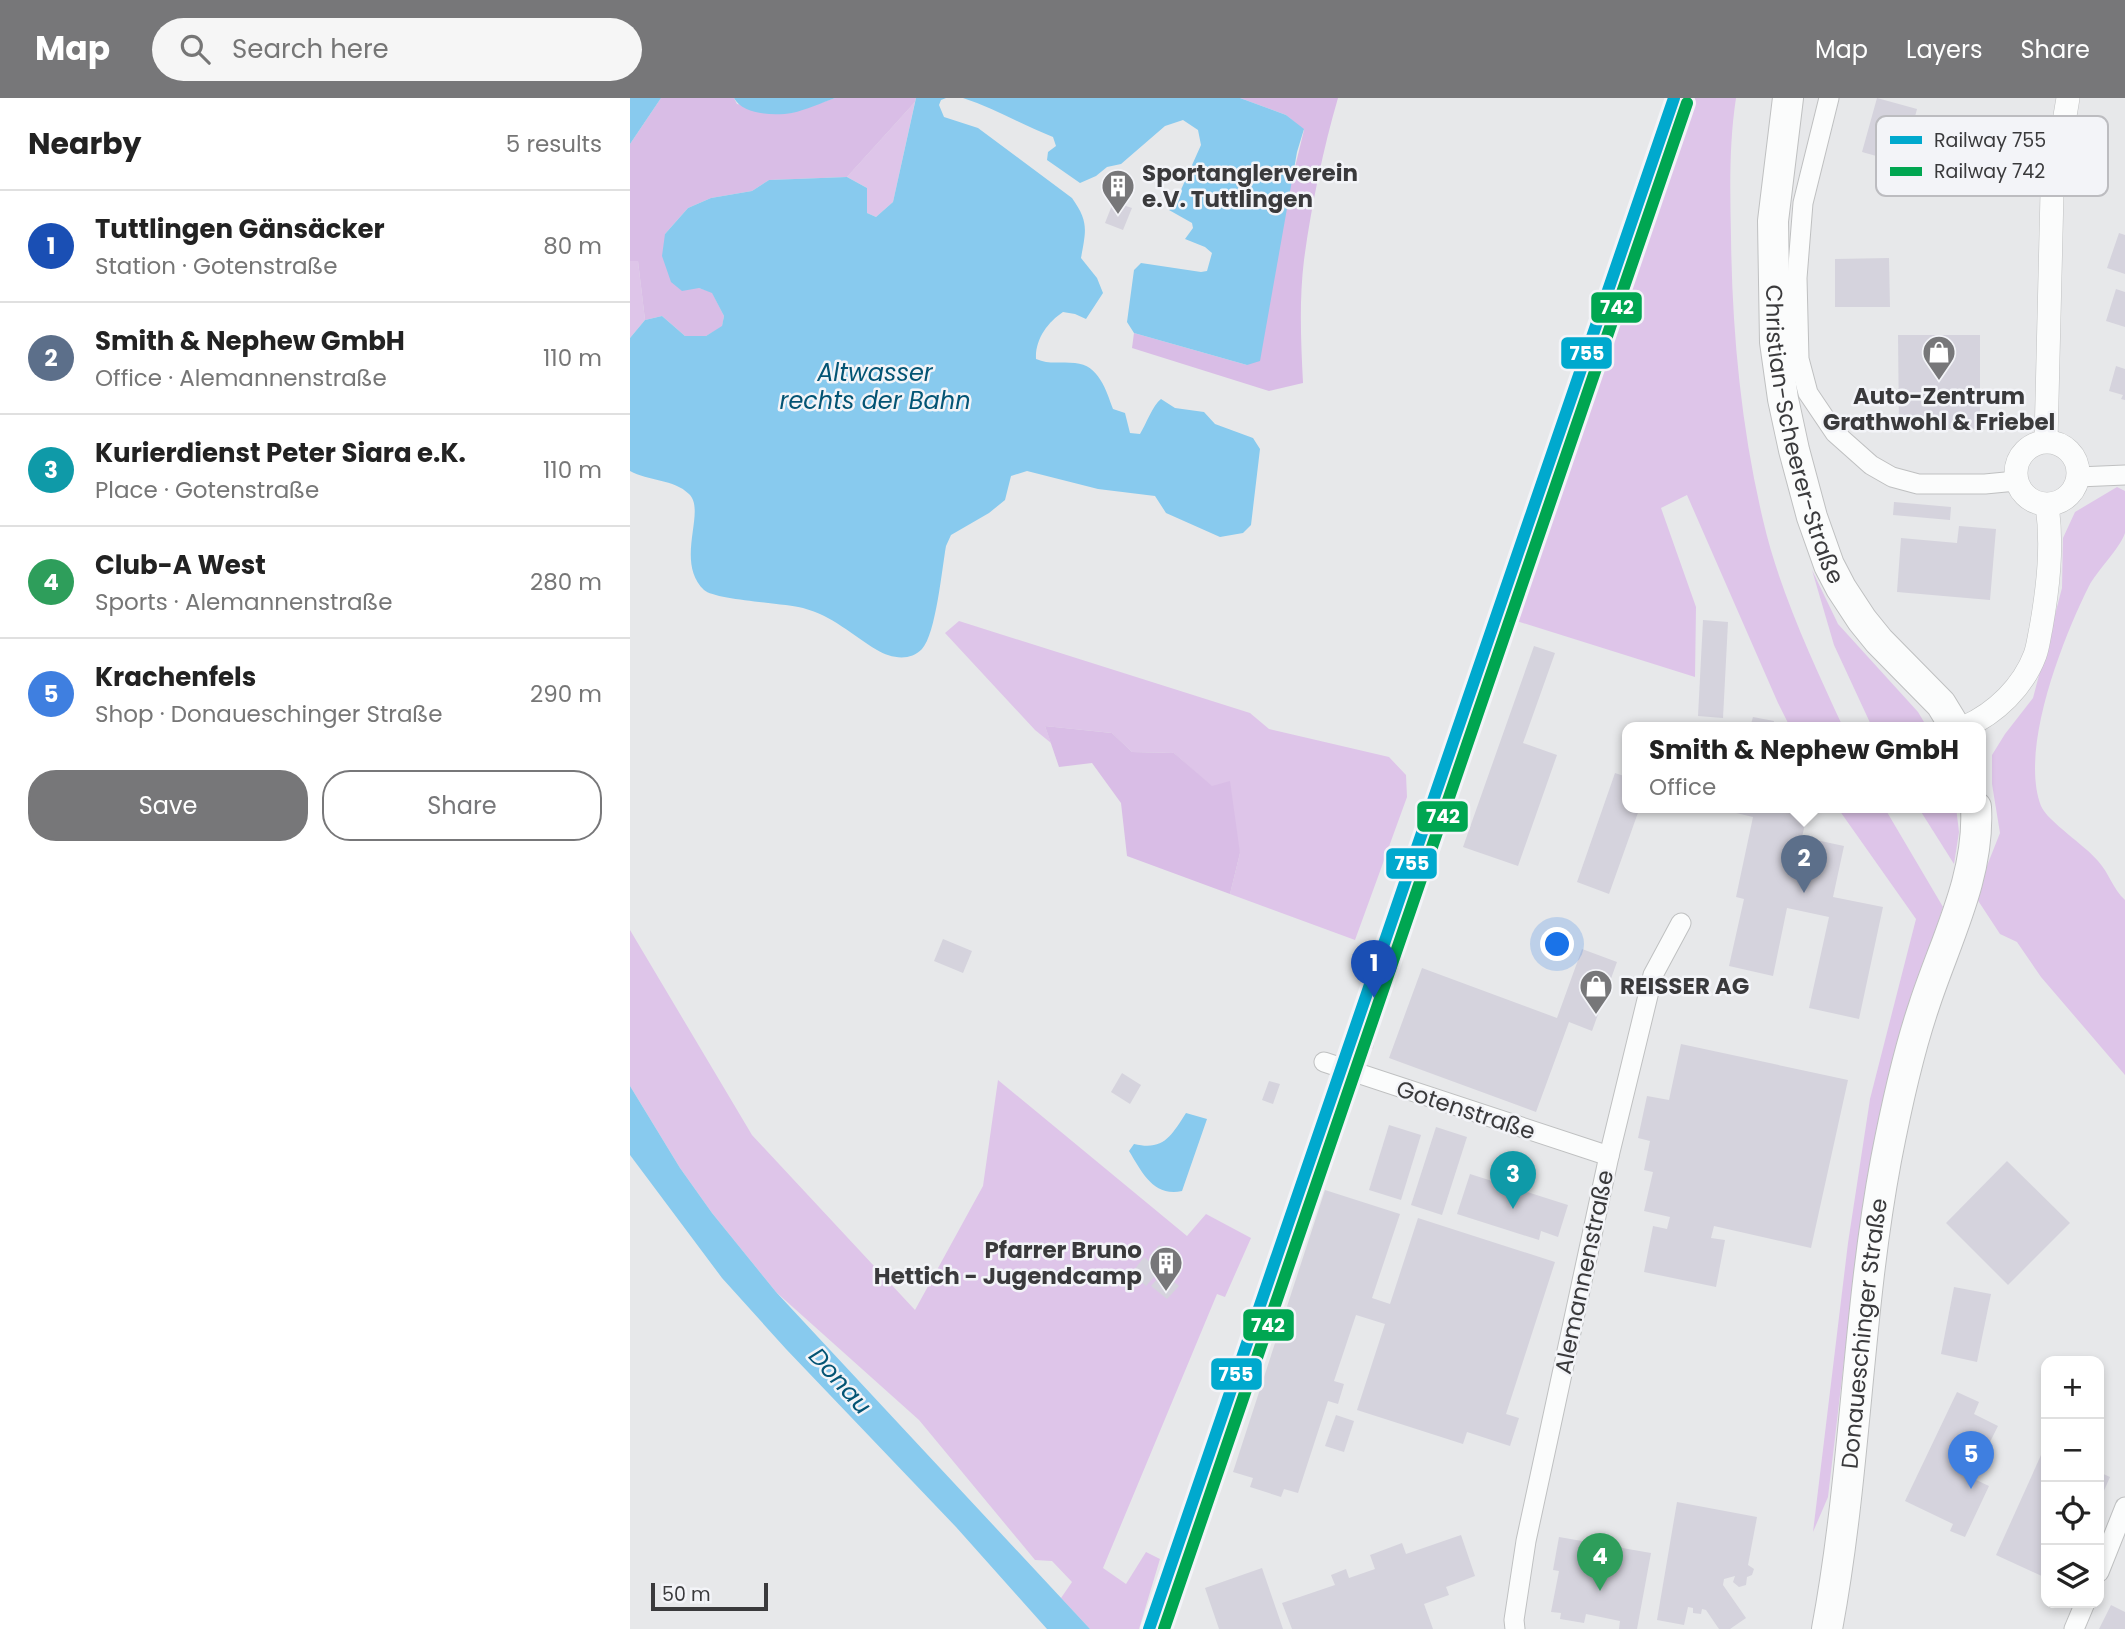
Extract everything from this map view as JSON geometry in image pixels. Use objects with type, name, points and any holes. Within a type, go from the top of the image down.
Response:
[{"type":"main road","name":"Christian-Scheerer-Straße","points":[[1788,98],[1773,221],[1775,342],[1783,399],[1798,464],[1812,517],[1829,565],[1841,587],[1861,620],[1941,704],[1952,722]]},
{"type":"main road","name":"Donaueschinger Straße","points":[[1823,1623],[1847,1496],[1871,1267],[1886,1162],[1908,1058],[1971,869],[1977,832],[1976,813]]},
{"type":"street","points":[[1829,98],[1803,203],[1797,278],[1799,359],[1808,393],[1835,433],[1871,465],[1892,477],[1918,484],[2016,481]]},
{"type":"street","points":[[2065,116],[2068,98]]},
{"type":"street","points":[[2046,441],[2052,196]]},
{"type":"street","points":[[2046,441],[2066,448],[2074,456],[2078,466],[2074,489],[2058,503],[2047,505],[2028,499],[2021,491],[2016,481],[2015,468],[2026,449],[2035,443],[2046,441]]},
{"type":"street","points":[[2078,477],[2125,475]]},
{"type":"street","points":[[1976,722],[1986,717],[2011,694],[2035,655],[2047,597],[2051,530],[2047,505]]},
{"type":"street","name":"Alemannenstraße","points":[[1515,1629],[1526,1541],[1609,1156],[1653,975],[1681,923]]},
{"type":"street","name":"Gotenstraße","points":[[1324,1062],[1609,1156]]},
{"type":"street","points":[[2104,1560],[2125,1507]]},
{"type":"street","points":[[2074,1629],[2083,1608]]},
{"type":"shaded area","points":[[661,98],[734,98],[737,104],[791,113],[835,98],[916,98],[847,177],[769,180],[752,191],[711,198],[688,208],[665,234],[699,288],[712,292],[724,316],[722,327],[706,336],[685,336],[662,316],[645,320],[638,261],[630,261],[630,144]]},
{"type":"shaded area","points":[[1240,98],[1338,98],[1318,179],[1302,275],[1303,383],[1269,391],[1132,348],[1134,333],[1247,365],[1304,130],[1286,115]]},
{"type":"shaded area","points":[[1690,98],[1736,98],[1730,167],[1732,271],[1739,378],[1749,450],[1763,520],[1778,573],[1841,722],[1788,722],[1687,495],[1661,508],[1696,607],[1695,677],[1507,618]]},
{"type":"shaded area","points":[[915,102],[893,202],[876,217],[867,213],[867,188],[847,177]]},
{"type":"shaded area","points":[[630,261],[638,261],[645,320],[630,338]]},
{"type":"shaded area","points":[[2117,487],[2125,491],[2125,533],[2089,586],[2067,634],[2047,694],[2040,725],[2036,782],[2041,806],[2045,812],[2098,861],[2125,900],[2125,1075],[2041,977],[2017,942],[2000,934],[1975,896],[2000,833],[1992,784],[1992,755],[2033,698],[2062,588],[2063,538],[2075,512]]},
{"type":"shaded area","points":[[1812,570],[1838,624],[1924,722],[1870,722],[1834,645]]},
{"type":"shaded area","points":[[959,621],[1250,713],[1269,729],[1389,757],[1406,775],[1407,797],[1355,940],[1230,894],[1240,853],[1212,787],[1174,753],[1132,752],[1112,733],[1045,726],[1051,743],[1035,730],[945,633]]},
{"type":"shaded area","points":[[1045,726],[1112,733],[1132,752],[1174,753],[1212,786],[1230,781],[1240,853],[1230,894],[1127,856],[1121,803],[1092,763],[1059,767]]},
{"type":"shaded area","points":[[1841,813],[1888,813],[1943,907],[1899,1039],[1868,1172],[1828,1497],[1813,1532],[1848,1243],[1870,1099],[1916,919]]},
{"type":"shaded area","points":[[1922,813],[1957,813],[1959,832],[1954,864]]},
{"type":"shaded area","points":[[630,930],[752,1135],[915,1310],[983,1186],[998,1080],[1187,1236],[1206,1214],[1251,1238],[1225,1297],[1217,1294],[1103,1568],[1126,1584],[1146,1552],[1160,1559],[1139,1629],[1090,1629],[1061,1598],[1072,1582],[1052,1561],[1035,1560],[919,1420],[776,1292],[712,1213],[680,1168],[630,1086]]},
{"type":"water","points":[[630,98],[661,98],[630,144]]},
{"type":"water","points":[[734,98],[835,98],[797,112],[777,114],[752,111],[738,104]]},
{"type":"water","name":"Altwasser rechts der Bahn","points":[[916,98],[946,98],[941,100],[939,105],[944,117],[978,128],[1072,198],[1084,220],[1081,258],[1097,278],[1103,293],[1086,319],[1063,312],[1052,321],[1040,338],[1036,359],[1075,363],[1090,368],[1100,380],[1113,409],[1125,413],[1130,433],[1140,434],[1161,399],[1175,408],[1204,412],[1215,424],[1253,438],[1260,449],[1251,525],[1243,533],[1220,537],[1166,513],[1155,496],[1098,489],[1027,471],[1011,476],[1005,500],[989,513],[951,535],[946,546],[935,616],[922,649],[912,656],[894,657],[882,653],[814,611],[721,596],[704,590],[695,578],[692,565],[694,502],[689,494],[676,485],[630,471],[630,338],[645,320],[662,316],[685,336],[706,336],[722,326],[724,316],[712,293],[699,288],[682,291],[671,282],[662,256],[665,234],[688,208],[711,198],[752,191],[769,180],[847,177],[867,188],[867,213],[876,217],[893,202]]},
{"type":"water","points":[[963,98],[1240,98],[1286,115],[1304,129],[1297,152],[1260,361],[1247,365],[1134,333],[1127,322],[1134,270],[1141,263],[1207,271],[1212,253],[1205,247],[1185,239],[1193,228],[1192,223],[1169,210],[1176,201],[1201,145],[1198,130],[1183,120],[1165,126],[1121,164],[1107,167],[1096,176],[1080,183],[1047,160],[1048,152],[1056,146],[1053,137]]},
{"type":"water","name":"Donau","points":[[630,1086],[680,1168],[712,1213],[776,1292],[1090,1629],[1047,1629],[956,1527],[722,1278],[630,1155]]},
{"type":"water","points":[[1186,1113],[1207,1119],[1182,1191],[1163,1190],[1150,1181],[1129,1151],[1134,1144],[1153,1145],[1166,1140]]},
{"type":"building","points":[[1877,98],[1917,109],[1915,116],[1876,116],[1876,156],[1862,152]]},
{"type":"building","name":"Sportanglerverein e.V. Tuttlingen","points":[[1116,195],[1128,200],[1126,206],[1132,208],[1123,230],[1105,223]]},
{"type":"building","points":[[2119,233],[2125,235],[2125,274],[2107,268]]},
{"type":"building","points":[[1889,258],[1890,307],[1835,307],[1835,259]]},
{"type":"building","points":[[2116,289],[2125,292],[2125,327],[2106,321]]},
{"type":"building","name":"Auto-Zentrum Grathwohl & Friebel","points":[[1898,335],[1980,335],[1980,429],[1899,429]]},
{"type":"building","points":[[2116,366],[2125,369],[2125,400],[2121,399],[2123,395],[2109,391]]},
{"type":"building","points":[[1894,502],[1951,507],[1950,520],[1893,515]]},
{"type":"building","points":[[1959,526],[1996,529],[1990,600],[1897,592],[1901,538],[1957,543]]},
{"type":"building","points":[[1703,620],[1728,622],[1723,718],[1698,716]]},
{"type":"building","points":[[1534,646],[1555,653],[1523,743],[1557,755],[1518,866],[1463,847]]},
{"type":"building","points":[[1753,717],[1774,721],[1774,722],[1752,722]]},
{"type":"building","points":[[1615,773],[1622,775],[1622,813],[1638,813],[1609,894],[1577,882]]},
{"type":"building","points":[[1736,813],[1808,813],[1802,837],[1844,846],[1833,897],[1883,907],[1859,1019],[1809,1008],[1829,917],[1787,908],[1773,976],[1729,966],[1744,899],[1736,897],[1753,817]]},
{"type":"building","points":[[943,939],[972,951],[963,973],[934,961]]},
{"type":"building","points":[[1582,949],[1617,962],[1592,1031],[1569,1022],[1536,1112],[1389,1058],[1422,968],[1557,1018]]},
{"type":"building","points":[[1371,1023],[1378,1025],[1373,1049],[1366,1048]]},
{"type":"building","points":[[1681,1044],[1848,1080],[1811,1248],[1714,1226],[1711,1238],[1725,1240],[1716,1287],[1644,1272],[1653,1226],[1667,1229],[1670,1217],[1644,1211],[1653,1172],[1644,1170],[1650,1141],[1638,1138],[1647,1096],[1669,1100]]},
{"type":"building","points":[[1122,1073],[1141,1085],[1130,1104],[1111,1092]]},
{"type":"building","points":[[1269,1081],[1280,1084],[1273,1104],[1262,1100]]},
{"type":"building","points":[[1389,1125],[1421,1135],[1401,1200],[1369,1190]]},
{"type":"building","points":[[1436,1127],[1467,1137],[1442,1215],[1411,1205]]},
{"type":"building","points":[[2007,1161],[2070,1223],[2008,1285],[1946,1223]]},
{"type":"building","points":[[1470,1174],[1568,1205],[1558,1237],[1541,1231],[1539,1240],[1457,1214]]},
{"type":"building","points":[[1325,1190],[1400,1214],[1372,1298],[1390,1304],[1418,1218],[1555,1262],[1506,1414],[1519,1418],[1510,1446],[1467,1432],[1463,1444],[1357,1410],[1385,1324],[1356,1315],[1334,1381],[1344,1384],[1338,1404],[1328,1401],[1298,1493],[1284,1489],[1281,1497],[1250,1487],[1253,1478],[1233,1472]]},
{"type":"building","points":[[1159,1245],[1172,1255],[1162,1267],[1149,1257]]},
{"type":"building","points":[[1144,1257],[1160,1270],[1146,1286],[1131,1274]]},
{"type":"building","name":"Pfarrer Bruno Hettich - Jugendcamp","points":[[1163,1272],[1179,1286],[1167,1299],[1151,1286]]},
{"type":"building","points":[[1954,1287],[1991,1294],[1977,1362],[1941,1354]]},
{"type":"building","points":[[1957,1392],[1979,1402],[1974,1414],[1998,1426],[1972,1478],[1989,1486],[1965,1537],[1950,1531],[1953,1524],[1905,1501]]},
{"type":"building","points":[[1336,1415],[1354,1421],[1344,1452],[1325,1446]]},
{"type":"building","points":[[2041,1455],[2041,1576],[1996,1555]]},
{"type":"building","points":[[2104,1474],[2110,1477],[2104,1491]]},
{"type":"building","points":[[1677,1502],[1757,1517],[1748,1565],[1754,1569],[1752,1575],[1747,1577],[1746,1585],[1739,1587],[1733,1582],[1735,1576],[1724,1579],[1723,1585],[1746,1618],[1730,1629],[1719,1629],[1706,1610],[1702,1609],[1701,1614],[1693,1613],[1693,1608],[1688,1607],[1684,1625],[1657,1620]]},
{"type":"building","points":[[1461,1535],[1475,1576],[1446,1587],[1449,1595],[1424,1604],[1433,1629],[1292,1629],[1282,1603],[1335,1585],[1331,1575],[1346,1569],[1349,1578],[1375,1569],[1370,1555],[1402,1543],[1406,1554]]},
{"type":"building","points":[[1559,1537],[1651,1553],[1637,1629],[1619,1629],[1620,1621],[1586,1614],[1584,1623],[1560,1619],[1561,1613],[1551,1612],[1559,1571],[1553,1570]]},
{"type":"building","points":[[1262,1568],[1283,1629],[1219,1629],[1205,1588]]},
{"type":"building","points":[[2111,1605],[2125,1612],[2125,1629],[2099,1629]]},
{"type":"rail line","name":"755","points":[[1149,1629],[1674,98]]},
{"type":"rail line","name":"742","points":[[1164,1629],[1687,103]]},
{"type":"place","name":"Sportanglerverein e.V. Tuttlingen","points":[[1118,216]]},
{"type":"place","name":"Auto-Zentrum Grathwohl & Friebel","points":[[1939,382]]},
{"type":"place","name":"Smith & Nephew GmbH","points":[[1804,893]]},
{"type":"place","name":"Tuttlingen Gänsäcker","points":[[1374,998]]},
{"type":"place","name":"REISSER AG","points":[[1596,1016]]},
{"type":"place","name":"Kurierdienst Peter Siara e.K.","points":[[1513,1209]]},
{"type":"place","name":"Pfarrer Bruno Hettich - Jugendcamp","points":[[1166,1293]]},
{"type":"place","name":"Krachenfels","points":[[1971,1489]]},
{"type":"place","name":"Club-A West","points":[[1600,1591]]}]
